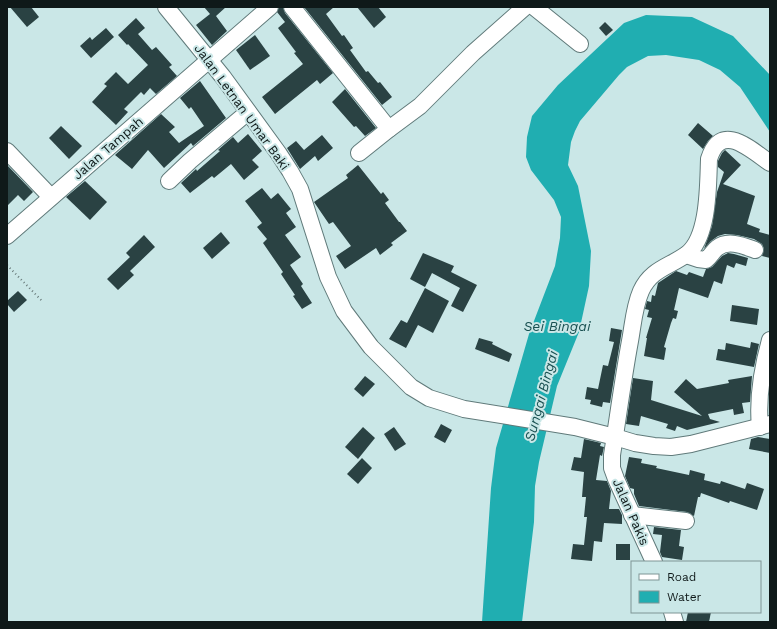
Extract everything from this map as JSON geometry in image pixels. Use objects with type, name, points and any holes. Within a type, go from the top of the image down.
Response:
[{"type":"street","name":"Jalan Letnan Umar Baki","points":[[166,7],[222,77],[279,154],[300,190],[328,277],[344,311],[371,347],[411,387],[429,398],[464,409],[575,427],[615,436],[635,443],[671,447],[691,444],[765,426]]},
{"type":"street","name":"Jalan Tampah","points":[[7,236],[270,7]]},
{"type":"street","points":[[292,7],[389,129]]},
{"type":"street","points":[[359,153],[420,106],[473,53],[526,7]]},
{"type":"street","points":[[534,7],[580,44]]},
{"type":"street","points":[[169,181],[190,160],[248,112]]},
{"type":"street","points":[[755,250],[744,246],[728,244],[720,246],[706,260],[698,260],[686,255],[693,249],[699,238],[708,200],[709,159],[716,146],[721,141],[727,140],[741,142],[770,163]]},
{"type":"street","points":[[7,151],[50,197]]},
{"type":"street","name":"Jalan Pakis","points":[[654,561],[620,490],[612,468],[612,455],[636,307],[641,292],[646,282],[654,273],[686,255]]},
{"type":"street","points":[[765,426],[759,402],[760,384],[762,368],[770,340]]},
{"type":"street","points":[[632,515],[686,521]]},
{"type":"path","points":[[7,265],[43,302]]},
{"type":"water","name":"Sei Bingai","points":[[646,15],[692,17],[733,36],[770,75],[770,132],[740,87],[720,70],[699,60],[666,55],[648,56],[627,67],[580,121],[571,142],[568,165],[578,186],[591,251],[589,286],[579,332],[557,386],[539,462],[535,486],[534,522],[522,622],[482,622],[491,488],[496,448],[529,334],[555,266],[560,238],[561,217],[554,200],[531,170],[526,157],[527,137],[532,116],[558,85],[624,23]]},
{"type":"building","points":[[10,7],[31,7],[39,17],[27,27]]},
{"type":"building","points":[[204,7],[226,7],[216,16],[227,31],[212,45],[196,25],[210,14]]},
{"type":"building","points":[[279,7],[283,7],[285,13],[333,73],[320,84],[317,80],[275,114],[262,97],[303,64],[278,28],[285,22],[277,12]]},
{"type":"building","points":[[304,7],[334,7],[326,14],[353,48],[350,50],[366,72],[368,71],[378,83],[380,82],[392,97],[382,105]]},
{"type":"building","points":[[357,7],[378,7],[386,17],[374,28]]},
{"type":"building","points":[[136,18],[145,28],[138,34],[152,50],[156,47],[172,65],[169,67],[177,76],[156,94],[150,88],[144,95],[141,92],[124,109],[128,112],[116,125],[92,102],[107,86],[104,84],[116,72],[128,84],[148,65],[118,35]]},
{"type":"building","points":[[605,22],[613,30],[606,36],[599,28]]},
{"type":"building","points":[[106,28],[114,37],[91,58],[80,46],[90,37],[92,40]]},
{"type":"building","points":[[255,35],[270,56],[250,70],[236,50]]},
{"type":"building","points":[[200,81],[226,118],[193,146],[191,143],[164,168],[148,150],[132,169],[115,155],[161,114],[175,127],[169,132],[179,143],[204,126],[191,107],[189,109],[180,98]]},
{"type":"building","points":[[345,89],[376,128],[365,136],[356,126],[354,127],[332,102]]},
{"type":"building","points":[[698,123],[713,136],[703,149],[688,135]]},
{"type":"building","points":[[61,126],[82,146],[69,159],[49,138]]},
{"type":"building","points":[[248,134],[262,151],[252,160],[259,167],[244,180],[231,164],[214,178],[212,176],[190,193],[181,183],[196,169],[197,171],[220,151],[218,150],[233,137],[238,143]]},
{"type":"building","points":[[322,135],[333,148],[318,161],[315,156],[300,169],[287,148],[296,141],[304,150]]},
{"type":"building","points":[[725,150],[741,165],[723,184],[755,196],[747,224],[760,229],[759,232],[770,235],[770,258],[762,256],[764,249],[762,244],[754,239],[737,235],[725,234],[718,236],[704,249],[712,226],[717,192],[724,172],[718,167],[718,161]]},
{"type":"building","points":[[7,165],[33,192],[24,201],[18,195],[7,206]]},
{"type":"building","points":[[358,165],[381,194],[383,192],[389,200],[385,203],[407,231],[391,243],[393,245],[380,255],[376,248],[345,269],[336,256],[351,246],[333,222],[329,224],[314,202],[348,178],[346,175]]},
{"type":"building","points":[[85,181],[107,202],[90,220],[66,197]]},
{"type":"building","points":[[262,188],[271,199],[278,193],[291,209],[286,213],[296,227],[285,235],[301,257],[290,265],[303,284],[301,286],[312,303],[302,309],[293,296],[295,295],[281,274],[283,272],[263,243],[267,239],[257,227],[262,223],[245,201]]},
{"type":"building","points":[[221,232],[230,243],[212,259],[203,248]]},
{"type":"building","points":[[144,235],[155,247],[130,271],[134,275],[118,290],[107,279],[130,257],[126,253]]},
{"type":"building","points":[[423,253],[454,266],[451,272],[477,285],[463,312],[451,306],[460,288],[432,273],[425,287],[410,279]]},
{"type":"building","points":[[728,253],[748,258],[746,266],[736,263],[734,268],[727,265],[722,284],[714,281],[708,298],[679,288],[674,310],[678,311],[676,319],[673,318],[671,323],[664,347],[666,348],[664,360],[644,356],[646,338],[652,318],[647,317],[649,310],[645,309],[647,301],[651,302],[652,295],[655,296],[658,283],[676,271],[687,275],[689,272],[703,277],[706,269],[712,267],[722,256]]},
{"type":"building","points":[[425,288],[449,301],[433,333],[418,325],[406,348],[389,339],[401,320],[407,323]]},
{"type":"building","points":[[18,291],[27,300],[14,312],[7,304],[7,301]]},
{"type":"building","points":[[732,305],[759,309],[757,325],[730,321]]},
{"type":"building","points":[[611,328],[622,330],[610,403],[603,402],[602,407],[590,404],[591,400],[585,399],[587,387],[598,389],[603,365],[608,366],[614,342],[609,341]]},
{"type":"building","points":[[479,338],[493,342],[492,344],[512,354],[509,362],[475,349]]},
{"type":"building","points":[[751,342],[759,344],[754,367],[716,360],[718,349],[725,350],[726,343],[750,348]]},
{"type":"building","points":[[365,376],[375,384],[363,397],[354,389]]},
{"type":"building","points":[[752,376],[750,402],[742,403],[744,413],[734,415],[733,409],[708,414],[710,419],[720,422],[687,430],[677,426],[675,431],[666,428],[668,424],[641,416],[639,426],[626,424],[633,378],[653,381],[651,400],[702,416],[674,392],[686,379],[697,389],[729,383],[728,380]]},
{"type":"building","points":[[441,424],[452,430],[445,443],[434,437]]},
{"type":"building","points":[[363,427],[375,438],[358,459],[345,447]]},
{"type":"building","points":[[394,427],[406,444],[395,451],[384,434]]},
{"type":"building","points":[[758,437],[770,439],[770,453],[749,449],[751,439]]},
{"type":"building","points":[[584,439],[601,443],[600,446],[604,447],[602,456],[600,455],[596,480],[607,481],[611,491],[609,509],[619,509],[622,515],[622,524],[604,523],[602,542],[594,541],[592,561],[571,559],[573,544],[584,545],[587,517],[584,517],[586,497],[582,497],[584,472],[571,470],[574,457],[581,458]]},
{"type":"building","points":[[629,457],[642,459],[641,463],[657,466],[656,468],[689,475],[690,470],[705,474],[704,480],[720,484],[721,481],[745,489],[747,483],[764,489],[757,510],[730,501],[729,503],[701,493],[700,497],[698,497],[694,516],[687,512],[639,506],[634,494],[634,489],[630,488],[625,476]]},
{"type":"building","points":[[362,458],[372,468],[358,484],[347,474]]},
{"type":"building","points":[[654,527],[681,530],[679,546],[684,547],[682,560],[662,557],[660,552],[662,535],[653,534]]},
{"type":"building","points":[[616,544],[630,544],[630,560],[616,560]]},
{"type":"building","points":[[688,613],[711,613],[709,622],[686,622]]},
{"type":"water label","name":"Sungai Bingai","points":[[541,396]]}]
